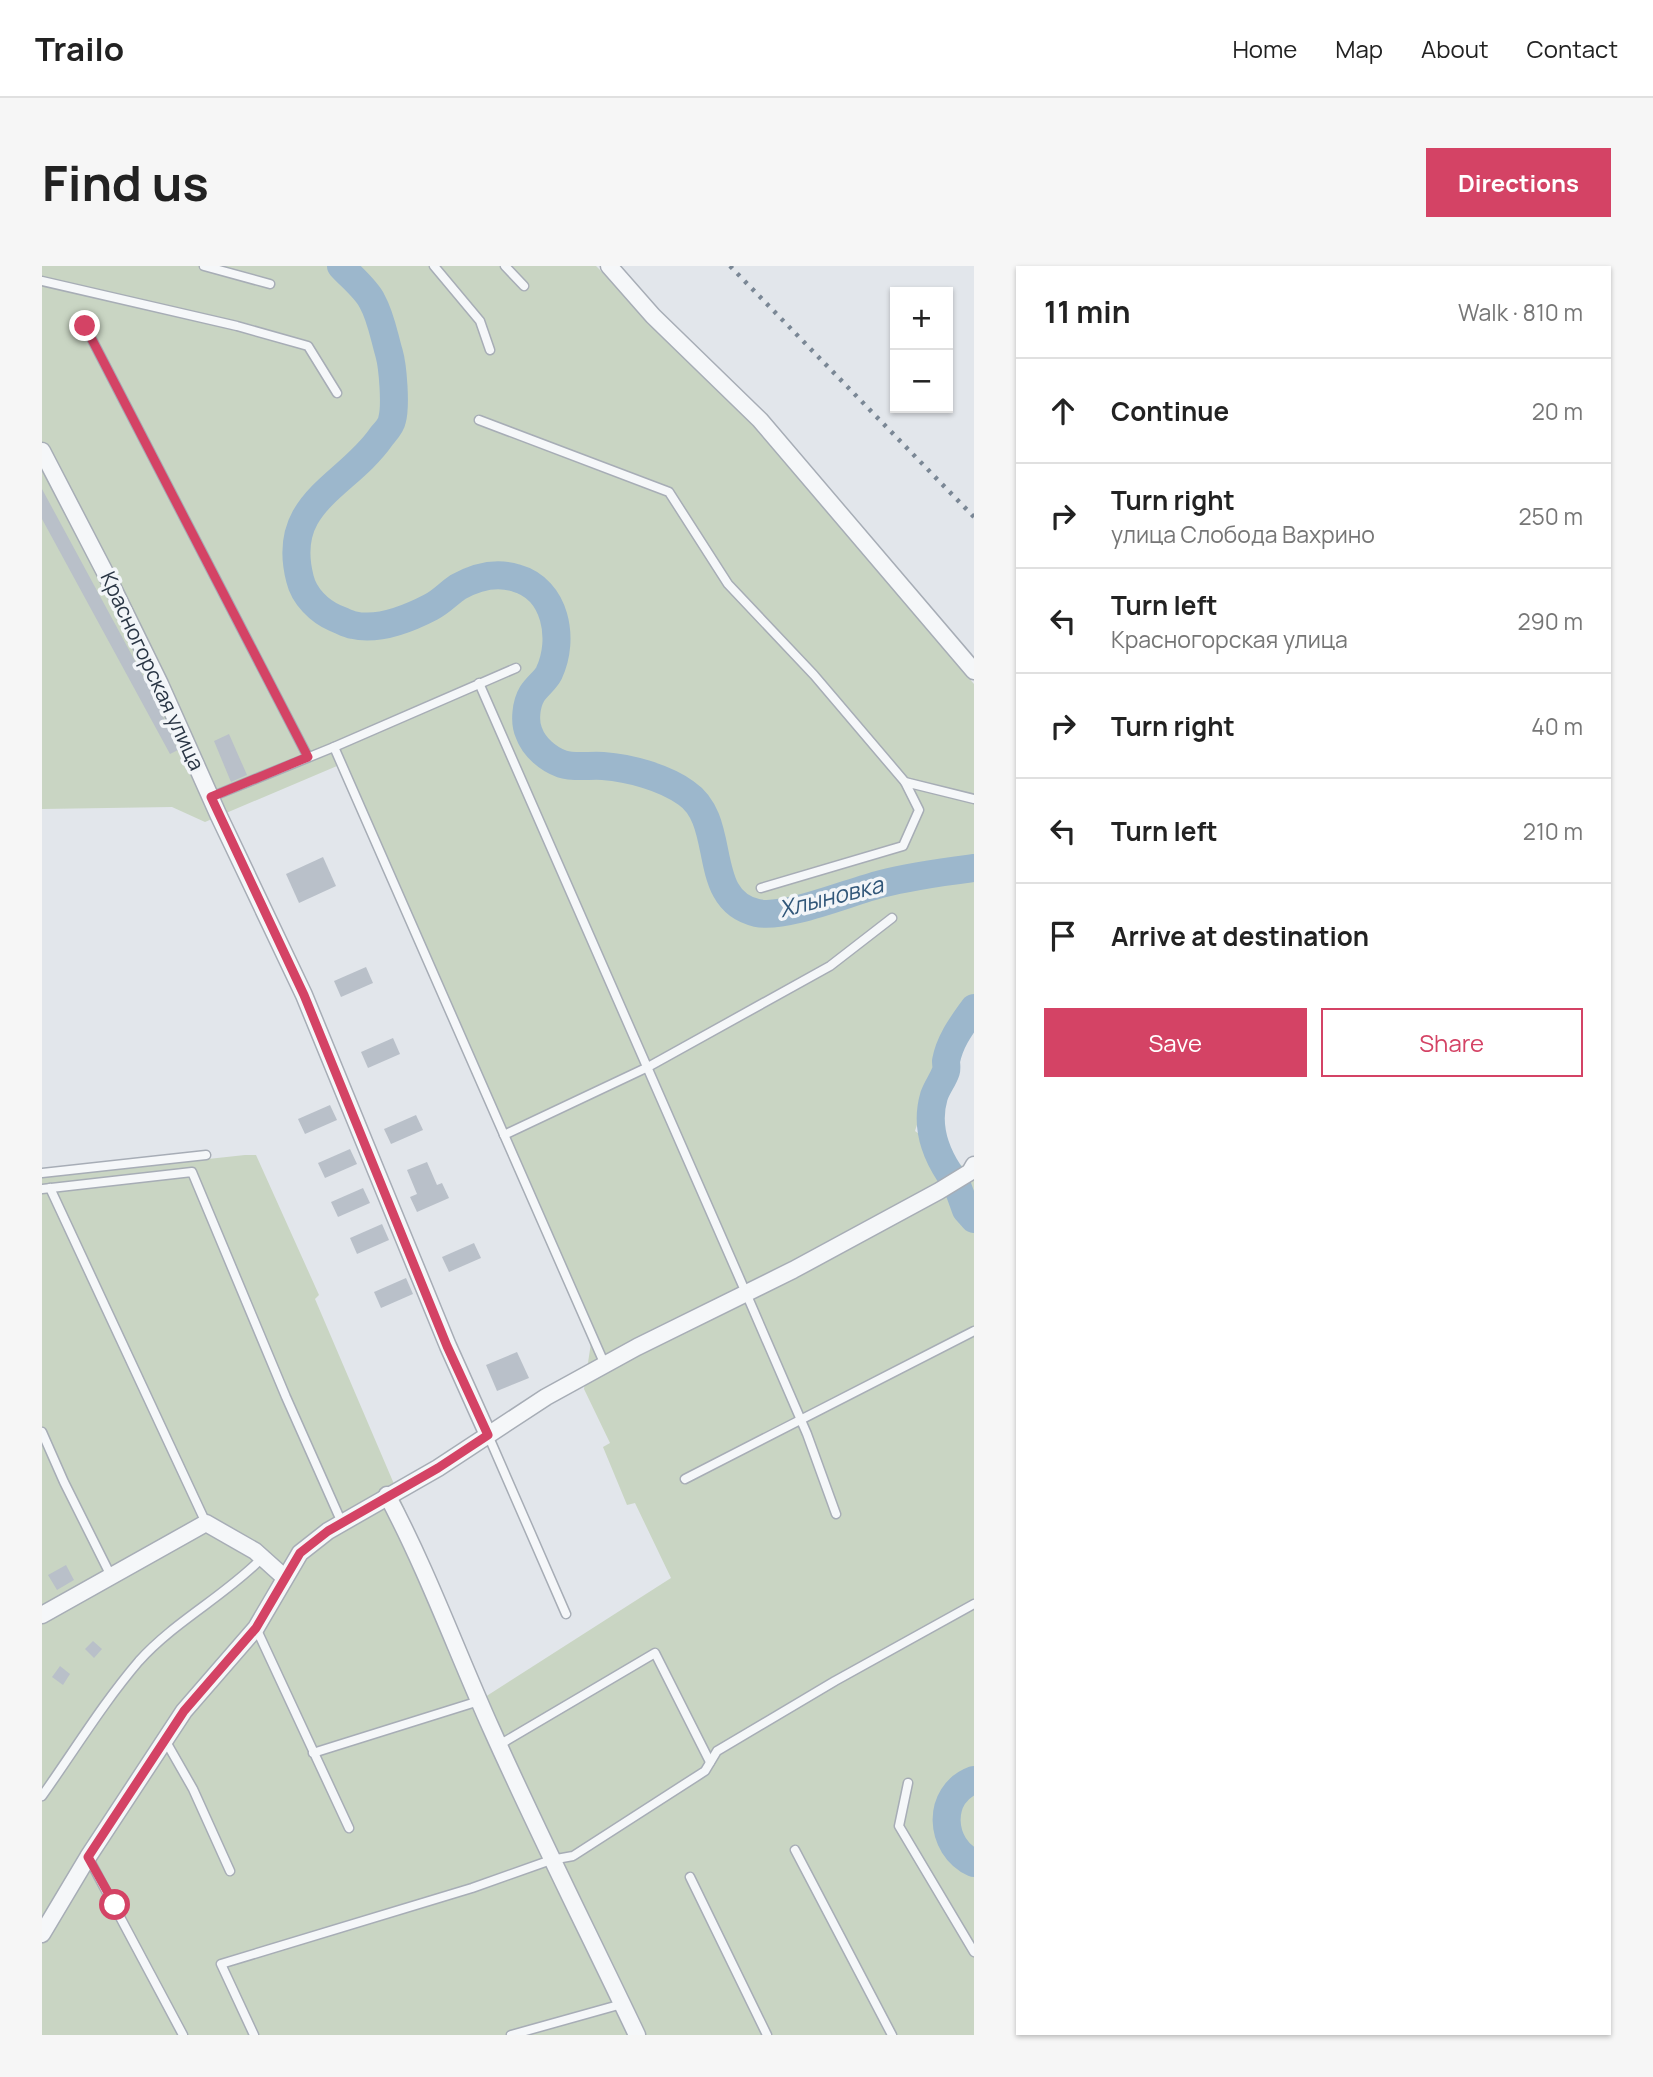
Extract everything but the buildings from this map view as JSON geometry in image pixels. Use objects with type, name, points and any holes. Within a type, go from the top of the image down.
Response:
[{"type":"street","points":[[609,266],[653,316],[760,420],[974,671]]},
{"type":"street","name":"Красногорская улица","points":[[42,451],[118,597],[304,995],[447,1346],[488,1435]]},
{"type":"street","points":[[42,1934],[88,1857],[184,1711],[256,1628],[300,1553],[342,1523],[438,1468],[546,1396],[746,1293],[973,1170]]},
{"type":"street","points":[[387,1495],[415,1546],[479,1701],[551,1860],[637,2035]]},
{"type":"street","points":[[42,1615],[206,1524],[262,1558],[284,1577]]},
{"type":"lane","points":[[204,266],[270,284]]},
{"type":"lane","points":[[434,266],[480,321],[490,350]]},
{"type":"lane","points":[[505,266],[524,286]]},
{"type":"lane","points":[[42,281],[237,326],[308,346],[337,393]]},
{"type":"lane","points":[[85,326],[308,757]]},
{"type":"lane","points":[[479,420],[669,492],[728,584],[814,675],[905,782],[919,810],[903,846],[761,888]]},
{"type":"lane","points":[[211,797],[516,668]]},
{"type":"lane","points":[[479,683],[807,1434],[836,1514]]},
{"type":"lane","points":[[334,747],[605,1364]]},
{"type":"lane","points":[[905,782],[974,799]]},
{"type":"lane","points":[[504,1135],[648,1067],[830,967],[892,918]]},
{"type":"lane","points":[[42,1173],[206,1155]]},
{"type":"lane","points":[[206,1524],[46,1189],[192,1172],[342,1523]]},
{"type":"lane","points":[[685,1479],[974,1331]]},
{"type":"lane","points":[[42,1432],[111,1576]]},
{"type":"lane","points":[[488,1435],[566,1614]]},
{"type":"lane","points":[[42,1796],[140,1661],[177,1626],[262,1558]]},
{"type":"lane","points":[[254,2035],[221,1964],[472,1888],[551,1860],[573,1856],[705,1771],[716,1751],[974,1604]]},
{"type":"lane","points":[[256,1628],[349,1828]]},
{"type":"lane","points":[[499,1745],[655,1653],[710,1762]]},
{"type":"lane","points":[[313,1753],[479,1701]]},
{"type":"lane","points":[[165,1740],[193,1789],[230,1871]]},
{"type":"lane","points":[[908,1783],[899,1826],[974,1952]]},
{"type":"lane","points":[[794,1850],[892,2035]]},
{"type":"lane","points":[[88,1857],[183,2035]]},
{"type":"lane","points":[[690,1877],[767,2035]]},
{"type":"lane","points":[[511,2035],[622,2004]]},
{"type":"green space","points":[[42,266],[596,266],[739,408],[974,684],[974,1002],[937,1063],[915,1131],[969,1171],[974,1165],[974,2035],[42,2035],[42,1177],[256,1155],[319,1295],[315,1299],[485,1697],[671,1578],[635,1503],[627,1505],[603,1447],[610,1443],[584,1389],[591,1343],[337,766],[205,822],[172,807],[42,809]]},
{"type":"waterway","name":"Хлыновка","points":[[341,266],[366,292],[378,313],[390,359],[394,406],[388,429],[367,454],[320,498],[299,531],[296,553],[300,579],[305,591],[318,607],[348,624],[373,626],[394,622],[423,611],[458,587],[479,578],[509,576],[530,584],[548,604],[556,631],[554,660],[549,673],[532,694],[527,708],[527,729],[534,743],[547,756],[562,764],[635,771],[667,782],[686,793],[699,806],[707,822],[720,877],[727,893],[739,905],[757,913],[784,912],[892,881],[974,868]]},
{"type":"waterway","name":"Хлыновка","points":[[949,1173],[933,1136],[932,1106],[946,1071],[950,1046],[974,1008]]},
{"type":"waterway","name":"Хлыновка","points":[[958,1188],[966,1210],[974,1219]]},
{"type":"waterway","name":"Хлыновка","points":[[974,1780],[962,1787],[953,1797],[948,1808],[947,1821],[954,1845],[974,1863]]},
{"type":"railway","points":[[730,266],[974,517]]},
{"type":"route","points":[[85,326],[308,757],[211,797],[304,995],[447,1346],[488,1435],[438,1468],[328,1531],[300,1553],[256,1628],[184,1711],[88,1857],[115,1905]]}]
